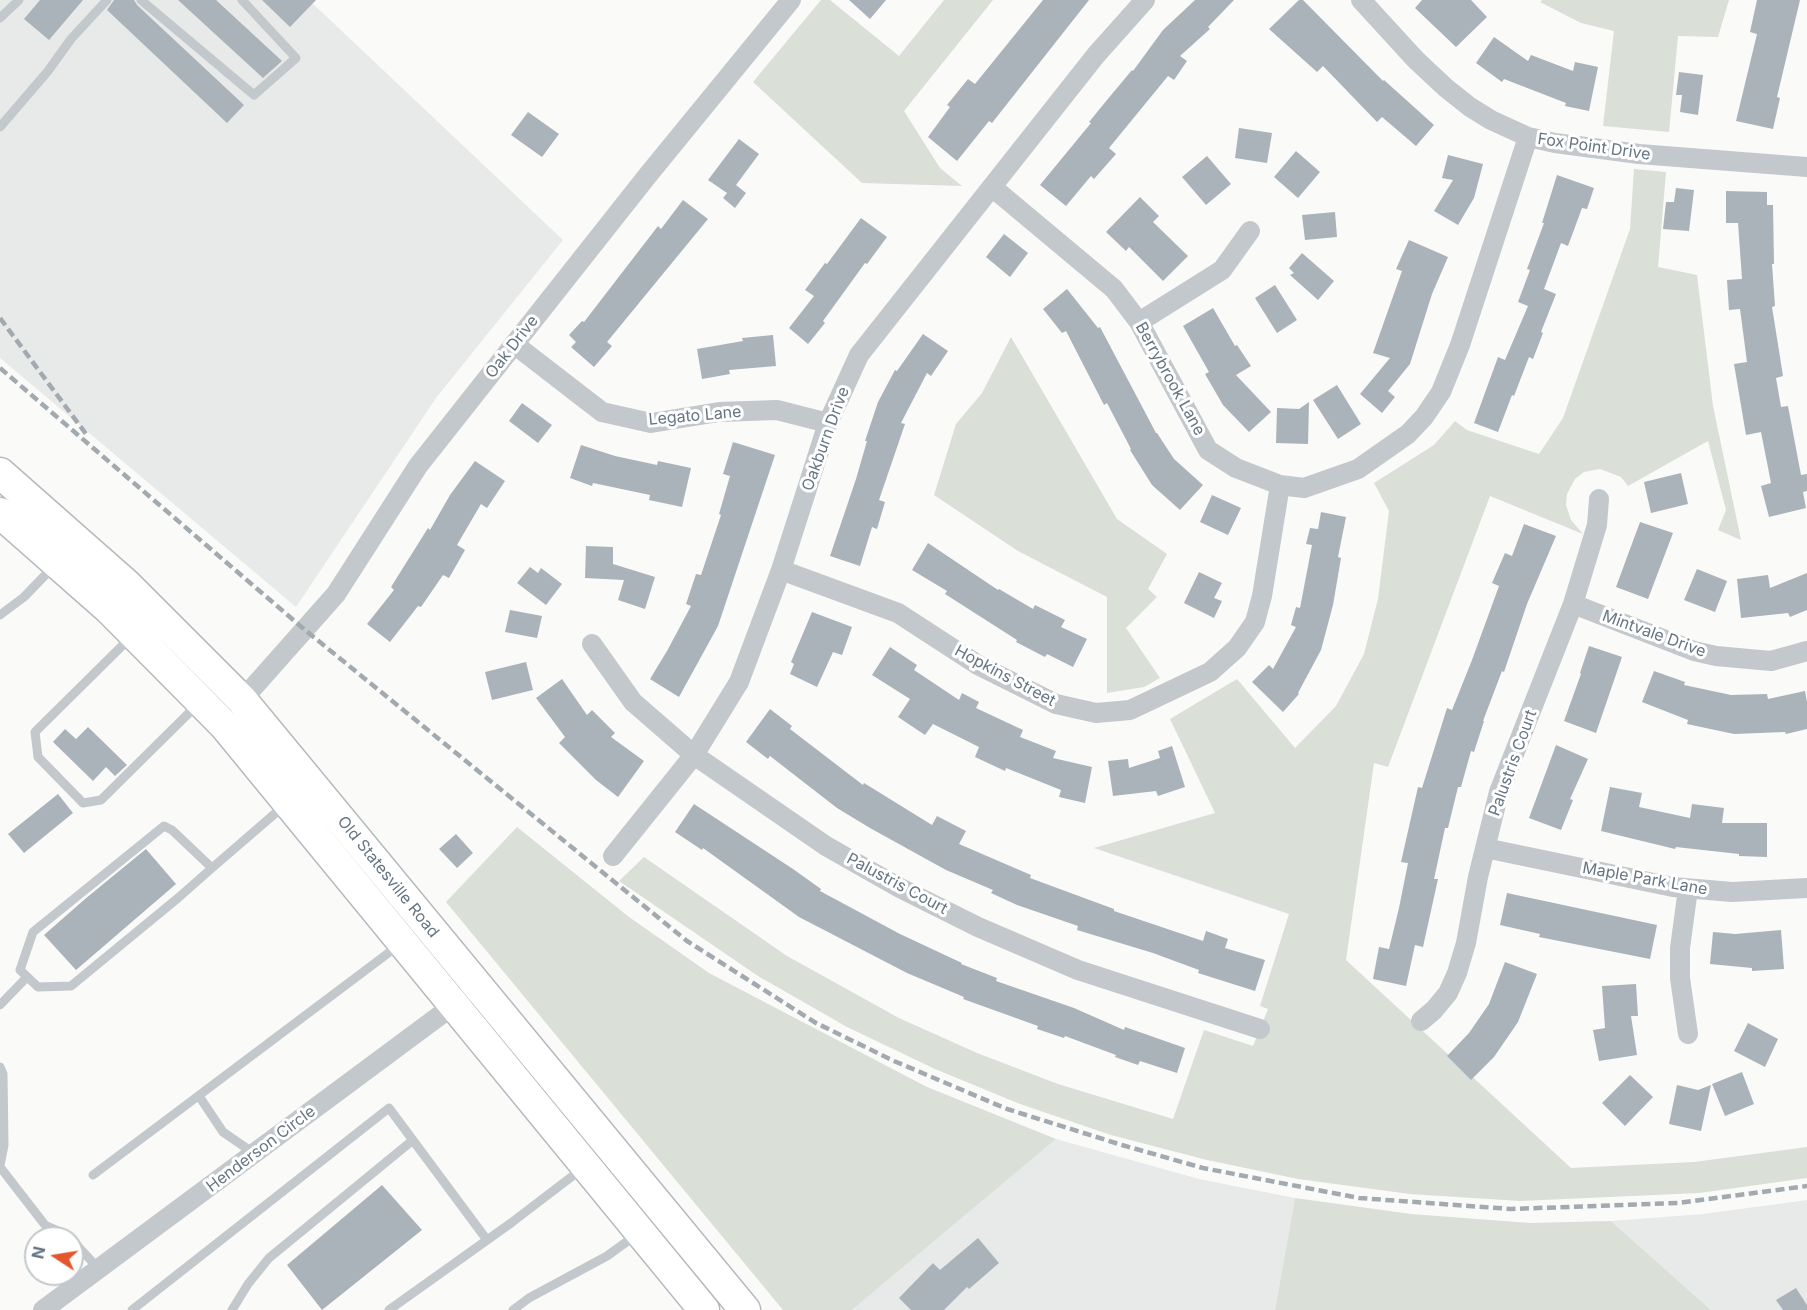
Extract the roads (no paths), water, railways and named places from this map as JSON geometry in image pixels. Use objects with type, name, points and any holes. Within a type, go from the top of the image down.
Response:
[{"type":"main road","name":"Old Statesville Road","points":[[0,473],[127,585],[243,700],[466,996],[586,1165],[704,1310]]},
{"type":"main road","name":"Old Statesville Road","points":[[0,513],[108,608],[225,726],[403,941],[466,996],[745,1310]]},
{"type":"street","name":"Oak Drive","points":[[243,700],[336,594],[418,466],[791,0]]},
{"type":"street","name":"Oakburn Drive","points":[[614,856],[694,755],[739,682],[781,570],[828,423],[859,355],[1096,55],[1145,0]]},
{"type":"street","name":"Fox Point Drive","points":[[1367,2],[1416,60],[1446,88],[1491,120],[1528,137],[1555,143],[1639,154],[1807,167]]},
{"type":"street","name":"Berrybrook Lane","points":[[992,187],[1114,289],[1139,322],[1208,450],[1236,468],[1280,484],[1304,488],[1358,469],[1408,434],[1424,417],[1440,392],[1460,345],[1528,137]]},
{"type":"street","points":[[1139,322],[1222,270],[1250,231]]},
{"type":"street","name":"Legato Lane","points":[[514,344],[602,412],[651,423],[719,412],[777,410],[828,423]]},
{"type":"street","name":"Hopkins Street","points":[[781,570],[898,613],[978,664],[1056,704],[1096,713],[1130,710],[1210,672],[1237,648],[1255,622],[1262,596],[1280,484]]},
{"type":"street","name":"Palustris Court","points":[[1421,1021],[1448,993],[1457,973],[1466,943],[1499,792],[1574,604],[1597,525],[1599,499]]},
{"type":"street","name":"Mintvale Drive","points":[[1574,604],[1694,651],[1716,656],[1772,661],[1807,651]]},
{"type":"street","name":"Palustris Court","points":[[592,644],[633,702],[694,755],[826,846],[900,888],[978,927],[1078,970],[1260,1029]]},
{"type":"street","name":"Maple Park Lane","points":[[1485,849],[1688,889],[1732,892],[1807,888]]},
{"type":"street","points":[[1688,889],[1680,948],[1680,968],[1688,1034]]},
{"type":"street","name":"Henderson Circle","points":[[54,1304],[98,1268],[466,996]]},
{"type":"lane","points":[[0,18],[19,0]]},
{"type":"lane","points":[[0,127],[48,71],[71,39],[107,0]]},
{"type":"lane","points":[[141,0],[254,95],[296,58],[242,0]]},
{"type":"lane","points":[[0,615],[24,597],[57,563]]},
{"type":"lane","points":[[134,635],[35,732],[38,757],[83,803],[101,800],[200,702]]},
{"type":"lane","points":[[212,868],[172,830],[164,826],[33,932],[20,970],[38,987],[71,986],[212,868],[287,802]]},
{"type":"lane","points":[[93,1175],[403,941]]},
{"type":"lane","points":[[0,1005],[27,977]]},
{"type":"lane","points":[[0,1067],[3,1074],[4,1144],[0,1166],[45,1226]]},
{"type":"lane","points":[[199,1096],[223,1132],[255,1154]]},
{"type":"lane","points":[[132,1310],[389,1108],[487,1240]]},
{"type":"lane","points":[[232,1310],[248,1284],[269,1258],[413,1140]]},
{"type":"lane","points":[[389,1310],[586,1165]]},
{"type":"lane","points":[[513,1310],[529,1298],[607,1256],[640,1232]]},
{"type":"lane","points":[[84,1253],[98,1268]]},
{"type":"railway","points":[[0,318],[86,434]]},
{"type":"railway","points":[[0,368],[305,630],[687,941],[816,1023],[894,1061],[1007,1109],[1122,1145],[1203,1168],[1359,1198],[1511,1209],[1678,1203],[1807,1186]]}]
